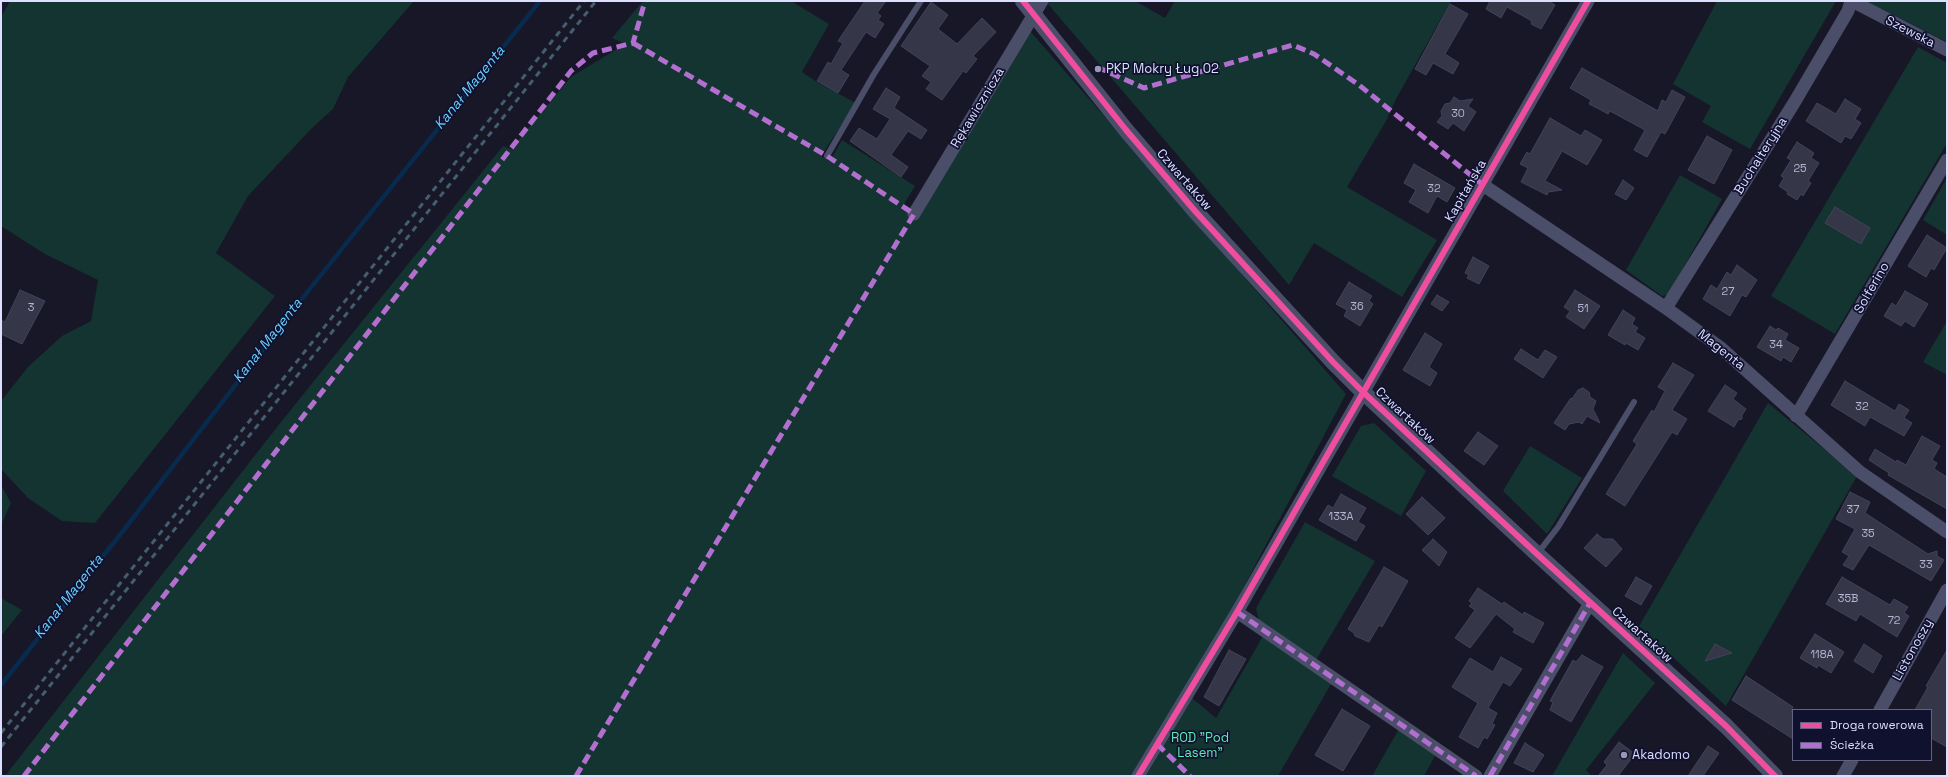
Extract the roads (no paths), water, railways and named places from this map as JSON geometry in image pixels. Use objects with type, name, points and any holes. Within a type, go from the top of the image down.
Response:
[{"type":"street","name":"Czwartaków","points":[[1024,1],[1126,130],[1195,211],[1363,392],[1590,603],[1726,726],[1775,776]]},
{"type":"street","name":"Rękawicznicza","points":[[914,214],[1042,1]]},
{"type":"street","name":"Kapitańska","points":[[1138,776],[1159,747],[1588,1]]},
{"type":"street","name":"Szewska","points":[[1852,1],[1947,50]]},
{"type":"street","name":"Buchalteryjna","points":[[1666,308],[1794,103],[1848,11],[1852,1]]},
{"type":"street","name":"Solferino","points":[[1796,416],[1947,160]]},
{"type":"street","name":"Magenta","points":[[1482,185],[1666,308],[1721,348],[1860,472],[1947,532]]},
{"type":"street","name":"Listonoszy","points":[[1881,709],[1947,590]]},
{"type":"street","points":[[1490,776],[1590,603]]},
{"type":"street","points":[[1237,612],[1476,776]]},
{"type":"street","points":[[1843,776],[1851,761]]},
{"type":"lane","points":[[827,156],[874,74],[921,1]]},
{"type":"lane","points":[[1537,554],[1558,527],[1634,402]]},
{"type":"waterway","name":"Kanał Magenta","points":[[1,685],[123,531],[297,305],[540,1]]},
{"type":"railway","points":[[1,733],[584,1]]},
{"type":"railway","points":[[1,747],[596,1]]},
{"type":"place","name":"PKP Mokry Ług 02","points":[[1098,69]]},
{"type":"place","name":"Akadomo","points":[[1624,755]]},
{"type":"park label","name":"ROD \"Pod Lasem\"","points":[[1200,746]]}]
